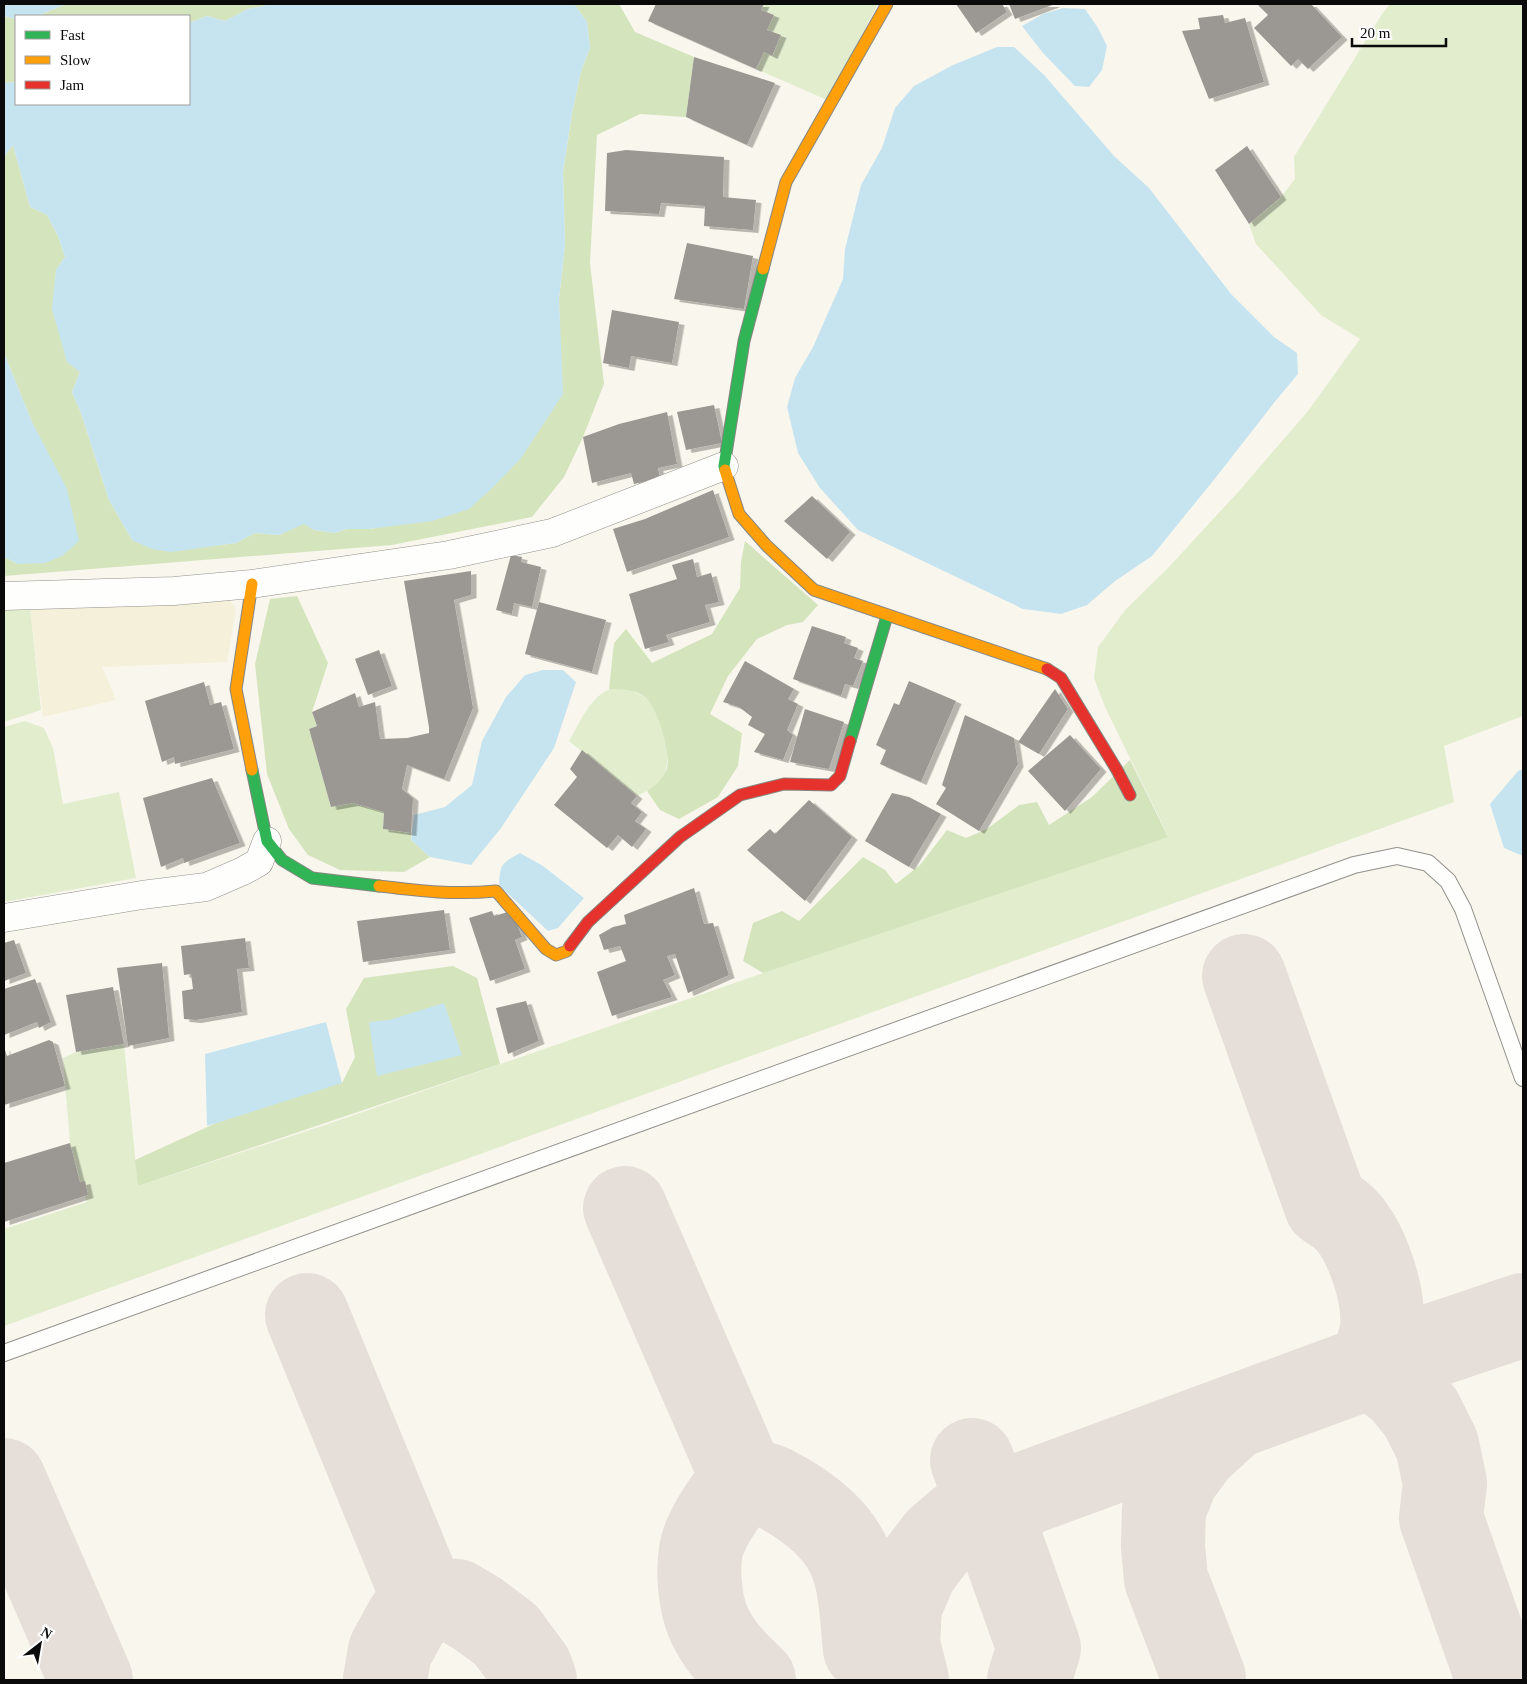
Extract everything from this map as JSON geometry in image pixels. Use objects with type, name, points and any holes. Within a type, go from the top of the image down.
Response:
[{"type":"street","points":[[887,4],[786,182],[744,341],[724,466],[739,514],[766,545],[814,590],[1045,668],[1060,678],[1117,770],[1130,795]]},
{"type":"street","points":[[4,596],[174,591],[252,584],[449,555],[552,534],[724,466]]},
{"type":"street","points":[[252,584],[236,689],[267,841],[282,860],[312,878],[438,892],[468,894],[496,891],[546,949],[556,955],[567,951],[588,922],[680,837],[740,795],[784,784],[831,785],[840,776],[887,616]]},
{"type":"street","points":[[4,918],[142,895],[206,887],[259,862],[267,841]]},
{"type":"lane","points":[[4,1353],[1354,865],[1397,856],[1428,863],[1448,881],[1463,909],[1523,1078]]},
{"type":"shaded area","points":[[227,597],[236,609],[227,662],[102,667],[116,700],[43,717],[30,608]]},
{"type":"green space","points":[[66,4],[266,4],[248,9],[225,21],[207,16],[190,23],[190,15],[39,15]]},
{"type":"green space","points":[[574,4],[619,4],[635,32],[694,57],[686,117],[640,114],[597,135],[590,263],[604,384],[583,437],[564,477],[532,517],[392,545],[4,576],[4,557],[18,564],[32,422],[4,353],[4,157],[13,145],[30,207],[47,215],[58,236],[65,257],[56,270],[55,289],[80,372],[72,392],[81,413],[109,500],[132,540],[204,547],[236,543],[255,533],[279,535],[304,523],[314,530],[335,533],[346,529],[369,529],[394,525],[560,342],[559,299],[565,245],[563,172],[581,71],[590,48],[587,22]]},
{"type":"green space","points":[[764,4],[878,4],[827,100],[756,69],[764,52],[772,56],[781,36],[767,30],[773,15],[761,10]]},
{"type":"green space","points":[[1390,4],[1523,4],[1523,716],[1444,746],[1454,802],[4,1326],[4,1229],[87,1202],[70,1143],[63,1058],[76,1052],[124,1044],[138,1186],[328,1124],[861,939],[1168,836],[1105,707],[1094,678],[1098,647],[1126,609],[1167,569],[1239,491],[1308,411],[1360,339],[1321,315],[1256,244],[1249,224],[1281,197],[1295,179],[1294,157]]},
{"type":"green space","points":[[4,16],[15,19],[15,82],[4,83]]},
{"type":"green space","points":[[745,541],[818,605],[803,622],[787,625],[757,639],[728,676],[710,714],[742,733],[738,766],[718,797],[679,819],[660,810],[647,791],[661,779],[667,768],[668,761],[665,742],[655,711],[646,698],[638,693],[624,689],[609,689],[614,643],[626,629],[652,663],[712,634],[740,588],[741,562]]},
{"type":"green space","points":[[297,596],[328,663],[312,712],[317,726],[309,729],[331,807],[353,803],[384,812],[383,829],[411,833],[411,840],[430,857],[404,872],[340,870],[308,855],[289,829],[267,774],[255,664],[270,599]]},
{"type":"green space","points":[[4,608],[30,608],[41,710],[4,722]]},
{"type":"green space","points":[[627,688],[646,698],[654,708],[666,742],[667,765],[664,776],[658,784],[637,796],[569,741],[585,712],[595,699],[610,689]]},
{"type":"green space","points":[[25,721],[44,728],[53,748],[63,804],[119,792],[136,878],[4,902],[4,727]]},
{"type":"green space","points":[[1130,760],[1168,837],[763,973],[743,961],[753,923],[782,911],[799,921],[863,857],[885,870],[896,884],[920,865],[947,830],[966,838],[987,829],[1019,805],[1037,802],[1049,825],[1092,797]]},
{"type":"green space","points":[[453,966],[477,978],[500,1064],[138,1186],[135,1160],[273,1097],[342,1083],[355,1057],[346,1009],[364,978]]},
{"type":"water","points":[[4,4],[66,4],[39,15],[15,15],[15,19],[4,16]]},
{"type":"water","points":[[266,4],[574,4],[587,22],[590,48],[581,71],[563,172],[565,245],[559,299],[563,394],[521,458],[469,509],[432,521],[369,529],[346,529],[335,533],[314,530],[304,524],[279,535],[255,533],[236,543],[171,552],[152,549],[132,540],[109,500],[81,413],[72,392],[80,372],[67,362],[52,309],[56,270],[65,257],[58,236],[47,215],[30,207],[13,145],[4,157],[4,83],[15,82],[15,105],[190,105],[190,23],[207,16],[225,21],[248,9]]},
{"type":"water","points":[[1063,8],[1085,9],[1107,46],[1102,70],[1089,87],[1075,86],[1043,53],[1022,26],[1043,14]]},
{"type":"water","points":[[997,47],[1014,47],[1045,76],[1114,156],[1149,188],[1231,294],[1274,337],[1297,353],[1298,374],[1152,556],[1115,581],[1087,605],[1061,614],[1023,609],[858,530],[820,488],[798,453],[787,407],[795,378],[813,347],[843,279],[845,249],[861,185],[882,148],[895,108],[914,86],[953,65]]},
{"type":"water","points":[[4,353],[32,422],[67,489],[79,541],[62,556],[45,563],[18,564],[4,557]]},
{"type":"water","points":[[543,670],[563,670],[576,682],[554,748],[501,828],[471,865],[430,857],[411,840],[414,815],[445,807],[472,785],[482,741],[506,697],[525,675]]},
{"type":"water","points":[[1523,769],[1523,856],[1504,848],[1490,804],[1518,771]]},
{"type":"water","points":[[520,853],[543,866],[584,898],[558,928],[548,931],[499,885],[501,868],[509,859]]},
{"type":"water","points":[[444,1003],[462,1055],[377,1076],[369,1022],[389,1020]]},
{"type":"water","points":[[326,1022],[342,1083],[207,1126],[205,1054]]},
{"type":"building","points":[[656,4],[764,4],[761,10],[774,15],[767,30],[781,35],[772,56],[764,52],[756,69],[648,21]]},
{"type":"building","points":[[956,4],[1002,4],[1007,12],[976,33]]},
{"type":"building","points":[[1009,4],[1055,4],[1015,19]]},
{"type":"building","points":[[1259,4],[1311,4],[1342,37],[1308,69],[1298,59],[1291,66],[1254,28],[1268,15]]},
{"type":"building","points":[[1223,15],[1225,23],[1245,18],[1264,82],[1209,99],[1182,31],[1200,29],[1198,18]]},
{"type":"building","points":[[694,57],[775,83],[747,145],[686,117]]},
{"type":"building","points":[[1247,146],[1281,197],[1249,224],[1215,170]]},
{"type":"building","points":[[626,150],[724,157],[723,197],[756,200],[753,230],[704,226],[705,206],[661,203],[659,214],[605,211],[607,153]]},
{"type":"building","points":[[687,243],[753,256],[744,309],[674,299]]},
{"type":"building","points":[[612,310],[679,322],[672,363],[631,356],[629,368],[603,363]]},
{"type":"building","points":[[714,405],[722,443],[686,450],[677,412]]},
{"type":"building","points":[[667,412],[677,464],[658,468],[660,478],[634,484],[631,473],[592,483],[583,437],[619,424]]},
{"type":"building","points":[[713,490],[729,537],[627,572],[613,529],[645,519]]},
{"type":"building","points":[[812,496],[850,532],[827,559],[784,521]]},
{"type":"building","points":[[511,555],[522,557],[521,562],[541,567],[532,607],[514,603],[512,614],[496,610]]},
{"type":"building","points":[[693,559],[697,577],[711,573],[719,602],[705,605],[710,622],[666,635],[669,642],[645,649],[629,594],[677,579],[672,565]]},
{"type":"building","points":[[471,571],[471,595],[454,600],[473,708],[444,779],[407,765],[402,789],[413,798],[411,833],[383,829],[384,812],[353,803],[331,807],[309,729],[317,726],[312,712],[355,693],[359,707],[375,702],[380,739],[407,738],[429,733],[404,581]]},
{"type":"building","points":[[539,602],[606,620],[592,672],[525,654]]},
{"type":"building","points":[[812,626],[846,637],[844,643],[858,648],[854,658],[863,661],[853,686],[845,684],[841,696],[793,679]]},
{"type":"building","points":[[379,650],[392,686],[368,695],[355,659]]},
{"type":"building","points":[[745,661],[794,689],[788,699],[798,704],[787,730],[793,735],[783,760],[754,752],[765,734],[748,725],[752,717],[739,707],[723,702]]},
{"type":"building","points":[[909,681],[956,701],[921,782],[880,764],[886,750],[876,745],[894,703],[899,705]]},
{"type":"building","points":[[204,682],[210,705],[221,702],[234,749],[175,764],[174,757],[162,762],[145,701]]},
{"type":"building","points":[[1055,689],[1068,709],[1039,754],[1018,742]]},
{"type":"building","points":[[805,709],[844,722],[829,769],[790,762]]},
{"type":"building","points":[[965,715],[1014,738],[1018,764],[979,831],[936,804],[946,788],[942,785]]},
{"type":"building","points":[[1070,735],[1101,769],[1065,811],[1028,771]]},
{"type":"building","points":[[582,750],[637,796],[631,803],[642,812],[635,821],[646,829],[632,847],[618,835],[607,848],[554,805],[577,777],[570,769]]},
{"type":"building","points":[[212,778],[240,843],[184,863],[183,858],[161,867],[143,798]]},
{"type":"building","points":[[892,793],[909,797],[941,814],[909,867],[865,841]]},
{"type":"building","points":[[809,800],[852,837],[805,901],[747,850],[770,829],[775,834]]},
{"type":"building","points":[[694,888],[704,924],[713,923],[729,975],[688,993],[675,954],[667,956],[675,975],[663,980],[672,997],[612,1016],[597,972],[626,961],[620,946],[604,950],[599,935],[613,927],[626,924],[624,915]]},
{"type":"building","points":[[444,910],[450,950],[363,962],[357,921]]},
{"type":"building","points":[[492,911],[494,916],[512,911],[522,937],[515,940],[525,969],[490,981],[469,918]]},
{"type":"building","points":[[245,938],[249,968],[237,969],[242,1012],[196,1020],[184,1019],[182,991],[193,989],[191,974],[184,975],[181,946]]},
{"type":"building","points":[[14,940],[26,973],[4,981],[4,943]]},
{"type":"building","points":[[162,963],[169,1038],[128,1046],[117,968]]},
{"type":"building","points":[[35,979],[51,1022],[39,1028],[37,1022],[4,1035],[4,989]]},
{"type":"building","points":[[113,987],[124,1044],[76,1052],[66,995]]},
{"type":"building","points":[[526,1001],[539,1041],[508,1054],[496,1008]]},
{"type":"building","points":[[49,1040],[53,1042],[65,1086],[4,1105],[4,1047],[7,1056]]},
{"type":"building","points":[[70,1143],[80,1182],[85,1181],[88,1195],[4,1222],[4,1163]]},
{"type":"taxiway","points":[[1244,976],[1326,1205],[1342,1216],[1351,1226],[1359,1238],[1372,1268],[1381,1301],[1382,1316],[1382,1329],[1372,1366]]},
{"type":"taxiway","points":[[625,1208],[743,1479],[722,1507],[705,1537],[699,1571],[701,1597],[712,1630],[731,1657],[754,1680]]},
{"type":"taxiway","points":[[307,1315],[424,1599],[407,1620],[390,1651],[385,1680]]},
{"type":"taxiway","points":[[1372,1366],[1523,1315]]},
{"type":"taxiway","points":[[907,1680],[898,1644],[900,1606],[916,1569],[938,1540],[960,1521],[989,1507],[1372,1366],[1402,1390],[1421,1413],[1437,1445],[1445,1483],[1441,1518],[1498,1680]]},
{"type":"taxiway","points":[[1204,1678],[1166,1579],[1163,1546],[1164,1509],[1177,1477],[1197,1450],[1231,1419]]},
{"type":"taxiway","points":[[972,1460],[1039,1648],[1029,1680]]},
{"type":"taxiway","points":[[743,1479],[769,1486],[799,1502],[823,1522],[843,1545],[850,1559],[857,1582],[865,1649]]},
{"type":"taxiway","points":[[4,1480],[91,1680]]},
{"type":"taxiway","points":[[424,1599],[456,1601],[478,1614],[506,1635],[531,1669],[535,1680]]},
{"type":"traffic: fast","points":[[725,470],[724,466],[744,341],[763,269]]},
{"type":"traffic: fast","points":[[850,741],[887,616]]},
{"type":"traffic: fast","points":[[252,770],[267,841],[282,860],[312,878],[379,886]]},
{"type":"traffic: slow","points":[[763,269],[786,182],[887,4]]},
{"type":"traffic: slow","points":[[725,470],[739,514],[766,545],[814,590],[1047,669]]},
{"type":"traffic: slow","points":[[252,584],[236,689],[252,770]]},
{"type":"traffic: slow","points":[[379,886],[423,891],[496,891],[546,949],[556,955],[567,951],[570,946]]},
{"type":"traffic: jam","points":[[1047,669],[1061,678],[1117,770],[1130,795]]},
{"type":"traffic: jam","points":[[570,946],[588,922],[680,837],[740,795],[784,784],[831,785],[840,776],[850,741]]}]
